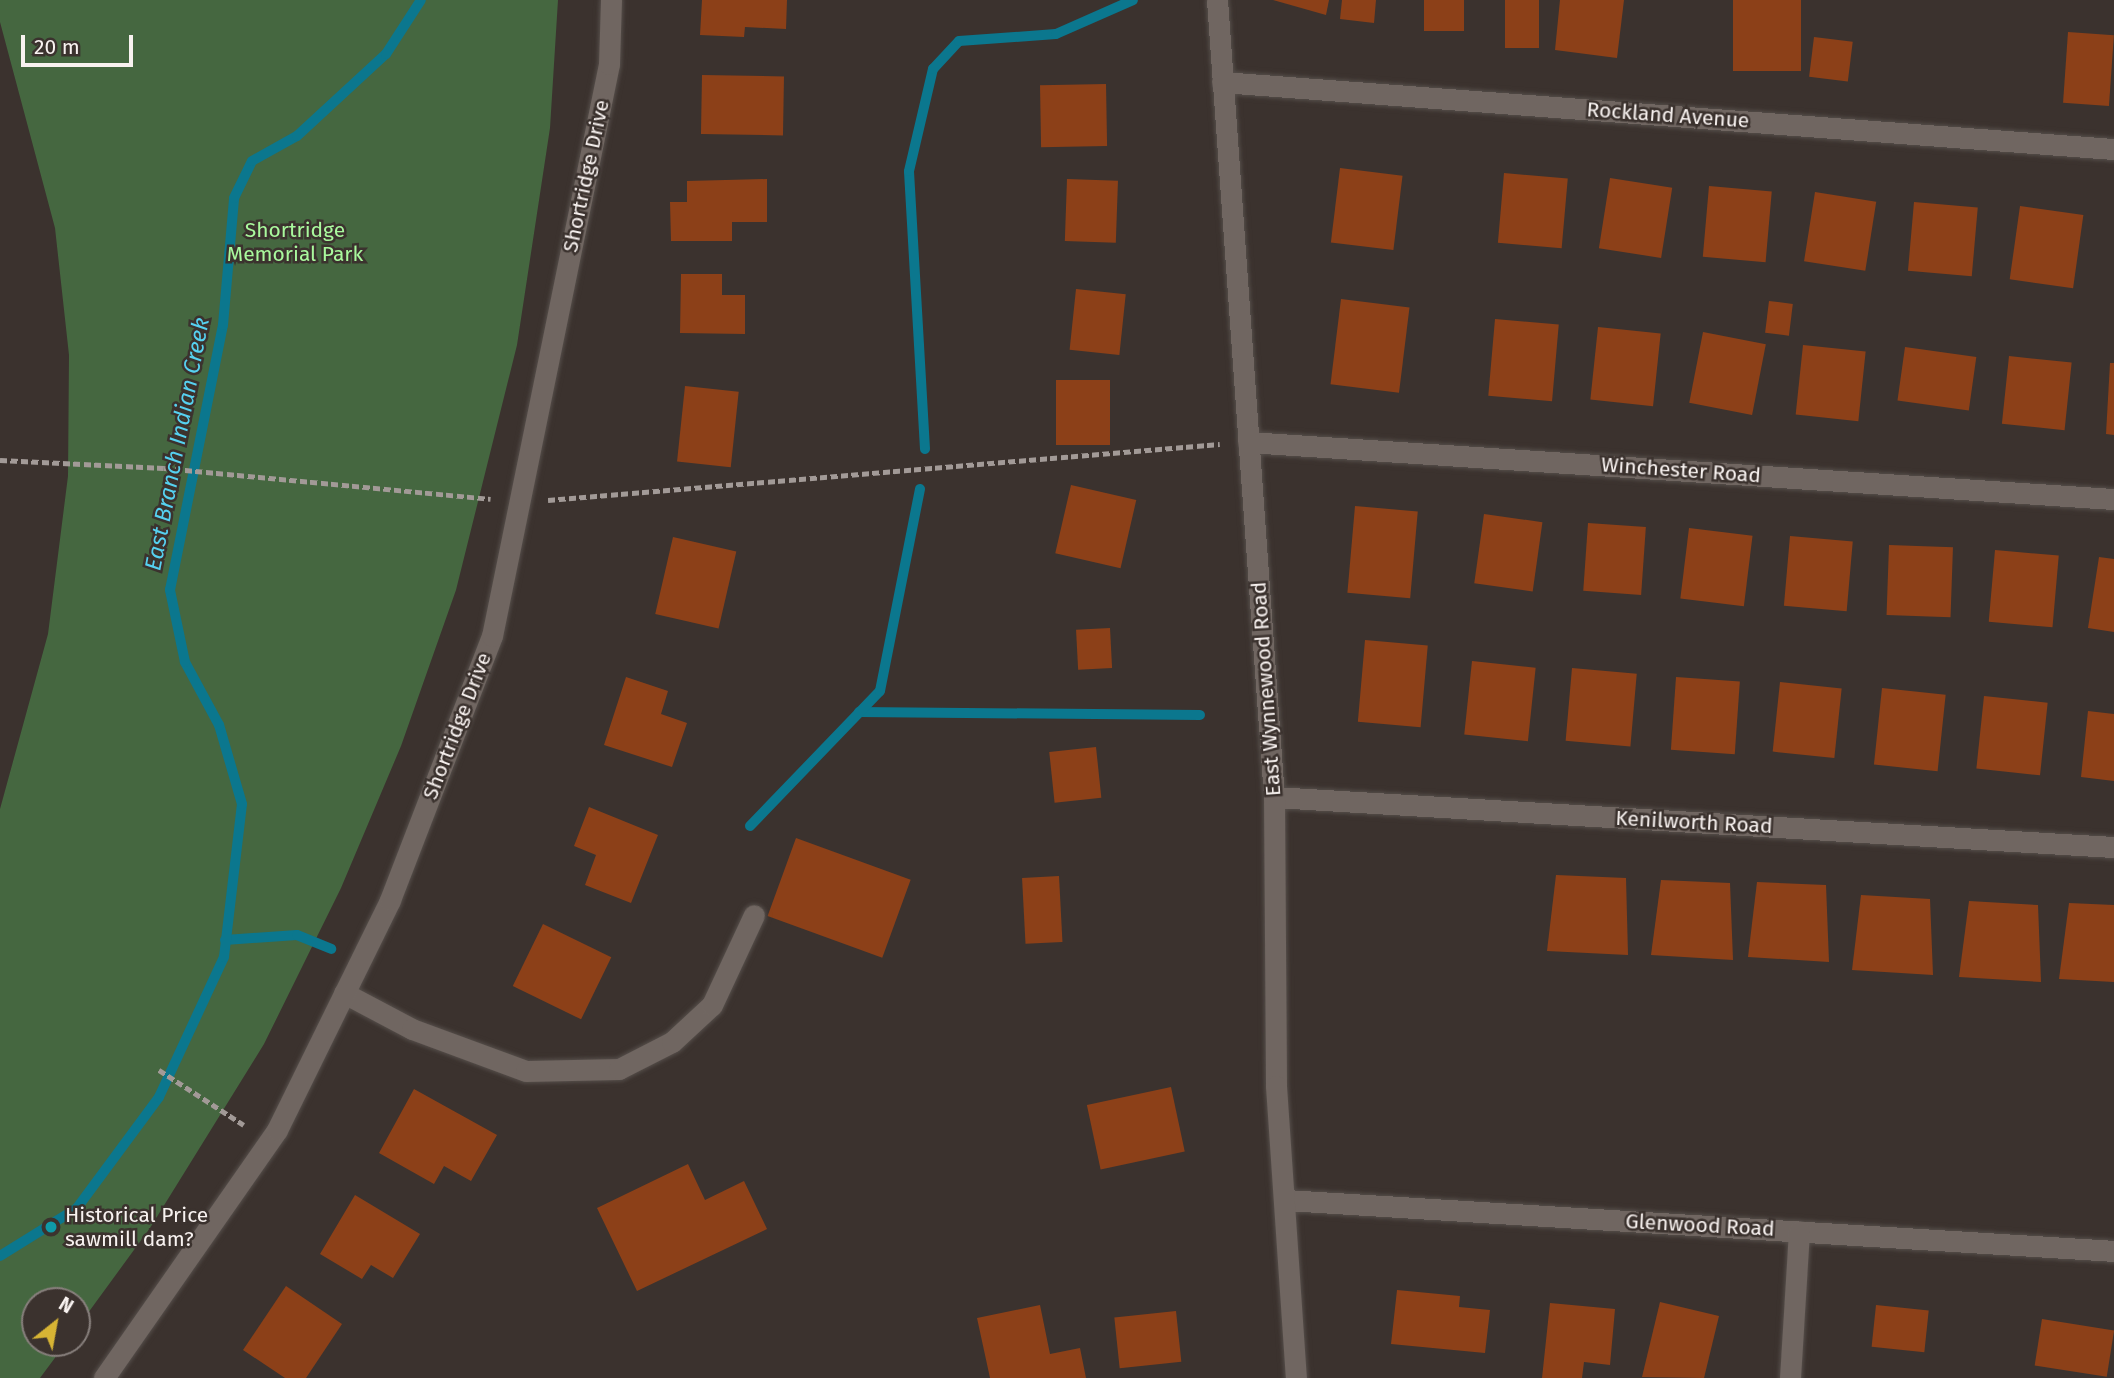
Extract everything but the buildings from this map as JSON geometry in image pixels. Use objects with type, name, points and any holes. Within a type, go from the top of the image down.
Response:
[{"type":"street","name":"Shortridge Drive","points":[[104,1378],[268,1141],[390,900],[492,636],[524,502],[609,64],[611,0]]},
{"type":"street","name":"East Wynnewood Road","points":[[1217,0],[1274,797],[1276,1086],[1286,1200],[1296,1378]]},
{"type":"street","name":"Rockland Avenue","points":[[1222,82],[2114,149]]},
{"type":"street","name":"Winchester Road","points":[[1248,442],[2114,499]]},
{"type":"street","name":"Kenilworth Road","points":[[1274,797],[2114,847]]},
{"type":"street","points":[[344,993],[412,1029],[526,1071],[619,1069],[672,1042],[712,1005],[754,915]]},
{"type":"street","name":"Glenwood Road","points":[[1286,1200],[2114,1251]]},
{"type":"street","points":[[1790,1378],[1799,1231]]},
{"type":"path","points":[[0,460],[164,468],[230,478],[524,502],[1248,442]]},
{"type":"path","points":[[159,1070],[268,1141]]},
{"type":"green space","name":"Shortridge Memorial Park","points":[[0,0],[558,0],[550,128],[517,345],[456,590],[401,746],[341,888],[264,1044],[150,1228],[91,1309],[91,1287],[21,1287],[21,1357],[56,1357],[40,1378],[0,1378],[0,809],[48,634],[68,476],[69,355],[55,228],[0,22]]},
{"type":"waterway","name":"East Branch Indian Creek","points":[[0,1256],[77,1208],[159,1097],[224,957],[242,804],[219,725],[185,662],[170,590],[223,325],[234,198],[252,161],[297,136],[386,54],[421,0]]},
{"type":"waterway","points":[[925,449],[909,171],[933,69],[959,41],[1056,34],[1133,0]]},
{"type":"waterway","points":[[750,826],[880,691],[920,489]]},
{"type":"waterway","points":[[859,712],[1200,715]]},
{"type":"waterway","points":[[225,940],[297,935],[331,949]]},
{"type":"place","name":"Historical Price sawmill dam?","points":[[51,1227]]}]
